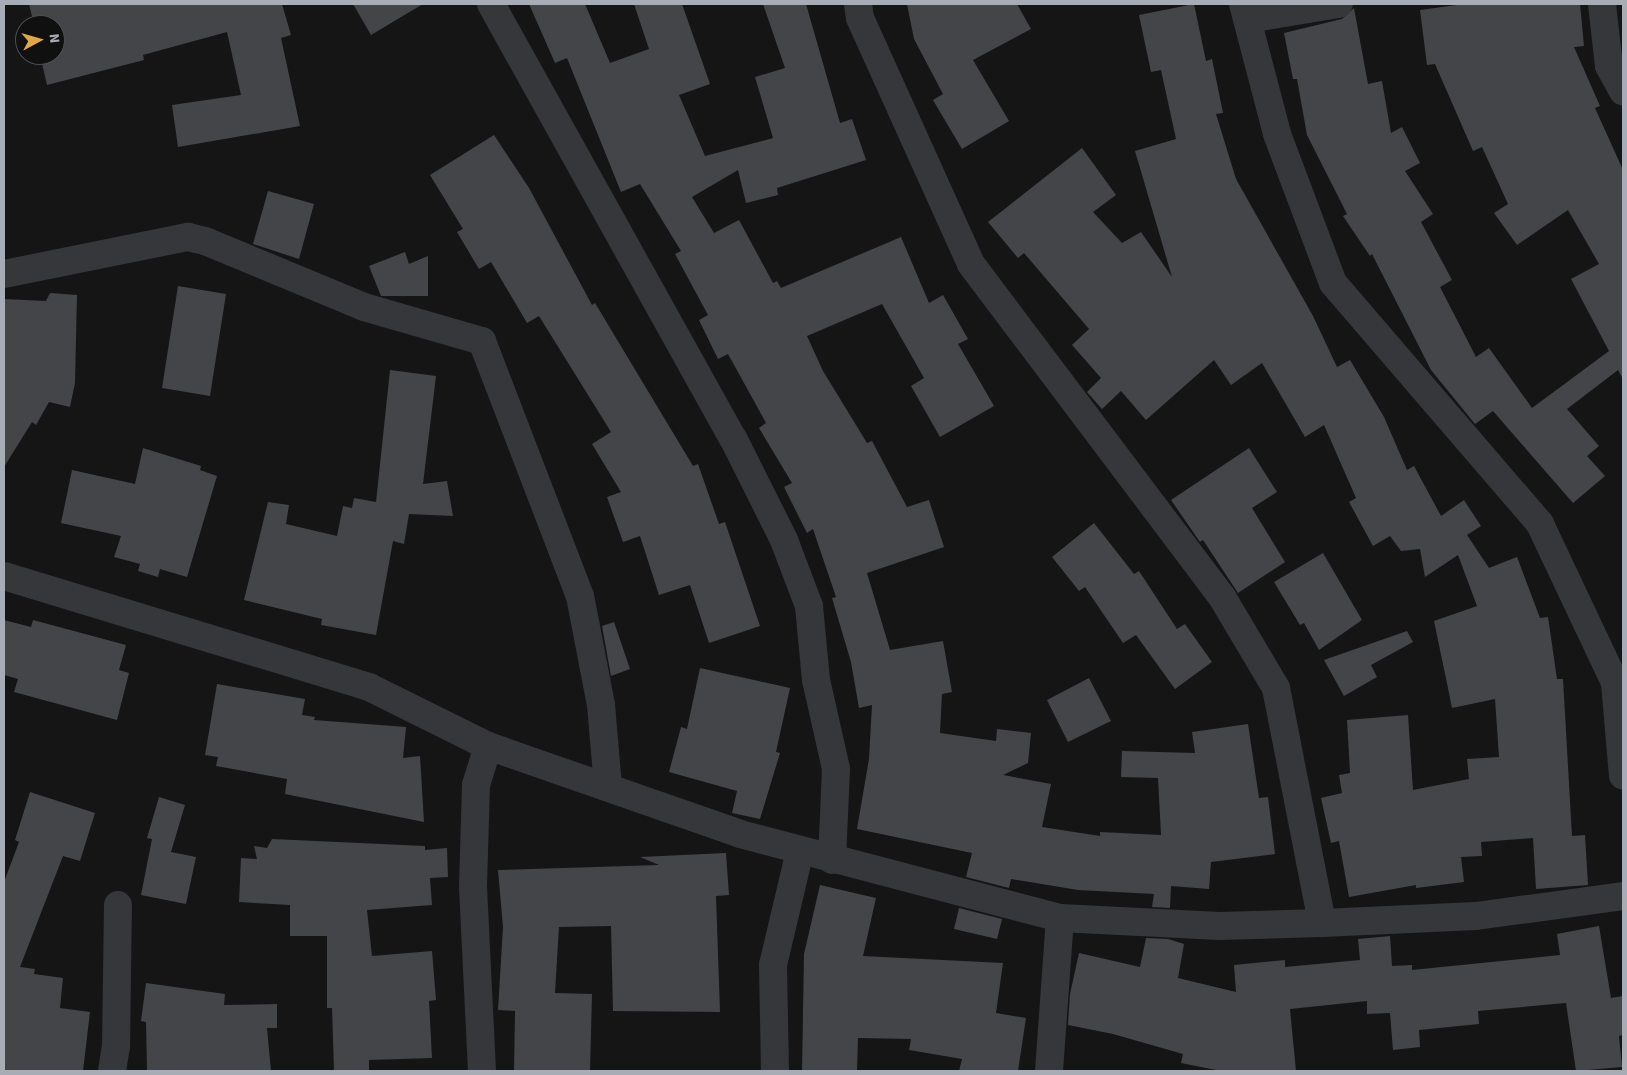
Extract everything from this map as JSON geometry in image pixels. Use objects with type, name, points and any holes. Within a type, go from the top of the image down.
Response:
[{"type":"street","points":[[492,4],[733,438],[787,548],[809,606],[816,680],[836,769],[832,860]]},
{"type":"street","points":[[858,4],[860,18],[971,264],[1222,597],[1276,688],[1322,923]]},
{"type":"street","points":[[1338,4],[1245,12],[1277,134],[1333,283],[1540,524],[1619,682],[1623,776]]},
{"type":"street","points":[[1602,4],[1609,66],[1623,91]]},
{"type":"street","points":[[4,274],[188,237],[205,241],[364,307],[482,341],[580,596],[601,705],[608,787]]},
{"type":"street","points":[[4,576],[369,687],[488,746],[740,834],[832,860],[1060,918],[1220,926],[1322,923],[1476,916],[1623,896]]},
{"type":"street","points":[[482,1071],[473,886],[476,785],[488,746]]},
{"type":"street","points":[[774,1071],[773,965],[800,851]]},
{"type":"street","points":[[112,1071],[116,1047],[118,905]]},
{"type":"street","points":[[1049,1071],[1060,918]]},
{"type":"building","points":[[29,4],[282,4],[291,35],[281,38],[300,126],[178,147],[172,105],[241,95],[227,32],[143,55],[144,60],[47,85],[42,65],[65,65],[65,15],[32,15]]},
{"type":"building","points":[[353,4],[423,4],[371,35]]},
{"type":"building","points":[[529,4],[585,4],[610,63],[649,49],[634,4],[682,4],[710,84],[679,95],[705,156],[773,138],[755,77],[785,68],[763,4],[806,4],[840,123],[852,119],[866,160],[777,188],[778,195],[746,203],[738,170],[692,197],[714,233],[739,220],[773,283],[777,281],[781,288],[901,237],[929,303],[943,295],[968,339],[958,344],[994,406],[940,437],[911,386],[924,378],[882,304],[807,336],[823,371],[867,443],[872,441],[907,507],[929,500],[944,547],[867,573],[890,650],[943,641],[952,692],[942,694],[940,733],[996,741],[997,729],[1031,733],[1028,763],[1003,775],[1051,784],[1042,827],[1100,836],[1100,832],[1161,835],[1158,778],[1121,777],[1122,751],[1195,753],[1192,732],[1248,724],[1259,798],[1268,797],[1275,854],[1211,862],[1209,889],[1171,886],[1170,908],[1152,907],[1154,894],[1078,890],[1011,879],[1009,888],[966,877],[972,853],[857,829],[869,759],[872,705],[859,708],[851,662],[832,598],[836,597],[813,529],[807,533],[784,487],[792,483],[759,428],[766,423],[728,354],[718,359],[699,320],[708,315],[675,254],[681,251],[640,184],[621,192],[567,58],[555,63]]},
{"type":"building","points":[[907,4],[1017,4],[1031,29],[973,60],[1009,121],[962,149],[933,100],[943,94],[914,39]]},
{"type":"building","points":[[1194,4],[1206,61],[1212,59],[1223,113],[1216,114],[1236,179],[1313,316],[1337,367],[1350,360],[1384,417],[1407,470],[1414,466],[1441,516],[1464,500],[1481,526],[1467,535],[1489,568],[1517,557],[1540,618],[1548,617],[1557,679],[1563,679],[1572,836],[1585,835],[1588,885],[1536,889],[1533,838],[1481,842],[1482,856],[1461,857],[1464,882],[1416,888],[1416,885],[1349,897],[1339,841],[1331,843],[1321,798],[1342,793],[1339,775],[1350,773],[1347,720],[1408,715],[1413,790],[1469,779],[1467,759],[1499,757],[1495,699],[1452,708],[1434,621],[1477,606],[1458,555],[1425,577],[1420,549],[1401,551],[1390,536],[1373,546],[1349,502],[1356,498],[1324,425],[1305,437],[1262,363],[1231,385],[1214,360],[1146,420],[1121,391],[1102,409],[1087,392],[1101,378],[1072,345],[1089,329],[1024,253],[1018,258],[988,222],[1082,148],[1116,195],[1093,212],[1122,243],[1141,232],[1172,277],[1135,151],[1176,139],[1161,70],[1151,72],[1139,15]]},
{"type":"building","points":[[1464,4],[1580,4],[1584,46],[1574,47],[1600,106],[1595,108],[1623,170],[1623,379],[1618,370],[1567,409],[1599,446],[1587,456],[1605,476],[1573,503],[1493,411],[1475,424],[1431,370],[1372,254],[1370,256],[1343,216],[1347,214],[1307,135],[1297,79],[1293,79],[1284,33],[1342,19],[1354,8],[1368,84],[1382,81],[1391,133],[1402,127],[1420,163],[1405,171],[1433,214],[1421,222],[1452,280],[1440,287],[1476,357],[1489,348],[1532,408],[1609,351],[1571,279],[1599,264],[1568,210],[1517,245],[1494,213],[1508,204],[1482,147],[1473,151],[1435,64],[1427,65],[1420,10]]},
{"type":"building","points":[[494,135],[529,188],[592,305],[595,303],[693,466],[698,464],[719,524],[725,522],[760,626],[709,643],[690,585],[659,595],[640,536],[623,542],[607,497],[621,492],[592,444],[611,432],[539,316],[527,323],[491,262],[479,269],[457,232],[463,229],[430,175]]},
{"type":"building","points":[[268,191],[314,204],[299,259],[253,244]]},
{"type":"building","points":[[405,252],[409,264],[428,256],[428,296],[381,296],[369,266]]},
{"type":"building","points":[[178,286],[226,294],[210,396],[162,388]]},
{"type":"building","points":[[50,293],[77,295],[75,383],[70,407],[49,402],[36,425],[32,422],[4,467],[4,299],[46,301]]},
{"type":"building","points":[[390,370],[436,376],[423,484],[447,481],[453,516],[409,514],[404,544],[393,541],[376,635],[321,625],[322,619],[244,600],[268,502],[289,505],[286,524],[337,536],[343,506],[352,508],[354,498],[376,502]]},
{"type":"building","points":[[143,448],[201,466],[200,470],[217,476],[187,577],[160,569],[158,577],[138,571],[140,564],[114,557],[121,536],[61,523],[72,470],[135,484]]},
{"type":"building","points":[[1249,448],[1277,492],[1252,508],[1285,562],[1238,593],[1203,540],[1200,542],[1171,500]]},
{"type":"building","points":[[1094,523],[1134,574],[1139,571],[1177,629],[1185,624],[1212,662],[1175,689],[1136,635],[1123,643],[1085,587],[1079,591],[1052,557]]},
{"type":"building","points":[[1323,553],[1362,620],[1319,650],[1304,623],[1300,625],[1274,582]]},
{"type":"building","points":[[4,620],[31,627],[33,620],[126,645],[119,670],[129,673],[117,720],[14,692],[18,679],[4,675]]},
{"type":"building","points":[[614,622],[630,669],[611,676],[602,626]]},
{"type":"building","points":[[1407,631],[1413,642],[1371,665],[1377,677],[1344,696],[1324,660]]},
{"type":"building","points":[[700,668],[790,688],[776,752],[780,753],[760,819],[732,813],[737,791],[669,772],[681,727],[687,729]]},
{"type":"building","points":[[1089,678],[1111,721],[1068,742],[1047,700]]},
{"type":"building","points":[[217,684],[305,699],[302,715],[315,717],[314,720],[406,727],[403,758],[420,756],[424,822],[285,794],[287,779],[216,766],[218,757],[205,755]]},
{"type":"building","points":[[30,792],[95,813],[80,861],[63,856],[20,967],[35,969],[34,974],[63,978],[60,1008],[90,1012],[83,1071],[4,1071],[4,882],[19,842],[15,840]]},
{"type":"building","points":[[159,797],[185,805],[171,852],[196,857],[186,904],[141,895],[152,839],[147,838]]},
{"type":"building","points":[[272,839],[425,846],[425,850],[447,848],[448,877],[430,878],[432,905],[367,910],[372,956],[432,951],[436,1000],[429,1001],[432,1058],[369,1060],[369,1071],[334,1071],[332,1008],[327,1008],[327,936],[290,936],[290,905],[239,902],[241,858],[257,859],[254,846],[267,848]]},
{"type":"building","points":[[726,853],[729,895],[716,896],[720,1012],[613,1011],[611,926],[559,927],[555,993],[592,994],[590,1071],[514,1071],[515,1011],[498,1010],[503,927],[498,870],[659,865],[640,857]]},
{"type":"building","points":[[820,885],[876,898],[863,956],[1003,963],[996,1013],[1026,1018],[1018,1071],[959,1071],[962,1059],[909,1050],[911,1039],[858,1038],[857,1071],[802,1071],[804,954]]},
{"type":"building","points":[[959,908],[1002,919],[997,939],[954,929]]},
{"type":"building","points":[[1599,926],[1611,998],[1623,996],[1623,1035],[1619,1036],[1622,1067],[1576,1071],[1566,1003],[1478,1011],[1479,1024],[1419,1030],[1420,1047],[1393,1050],[1390,1013],[1367,1014],[1367,1001],[1290,1009],[1296,1071],[1221,1071],[1181,1063],[1183,1054],[1113,1034],[1068,1025],[1070,994],[1079,953],[1140,967],[1146,938],[1168,939],[1184,944],[1178,978],[1236,992],[1234,965],[1285,960],[1285,967],[1360,960],[1358,939],[1390,936],[1392,966],[1412,965],[1412,970],[1560,955],[1557,934]]},
{"type":"building","points":[[146,983],[225,994],[224,1005],[277,1004],[277,1028],[267,1028],[271,1071],[147,1071],[146,1022],[141,1021]]}]
